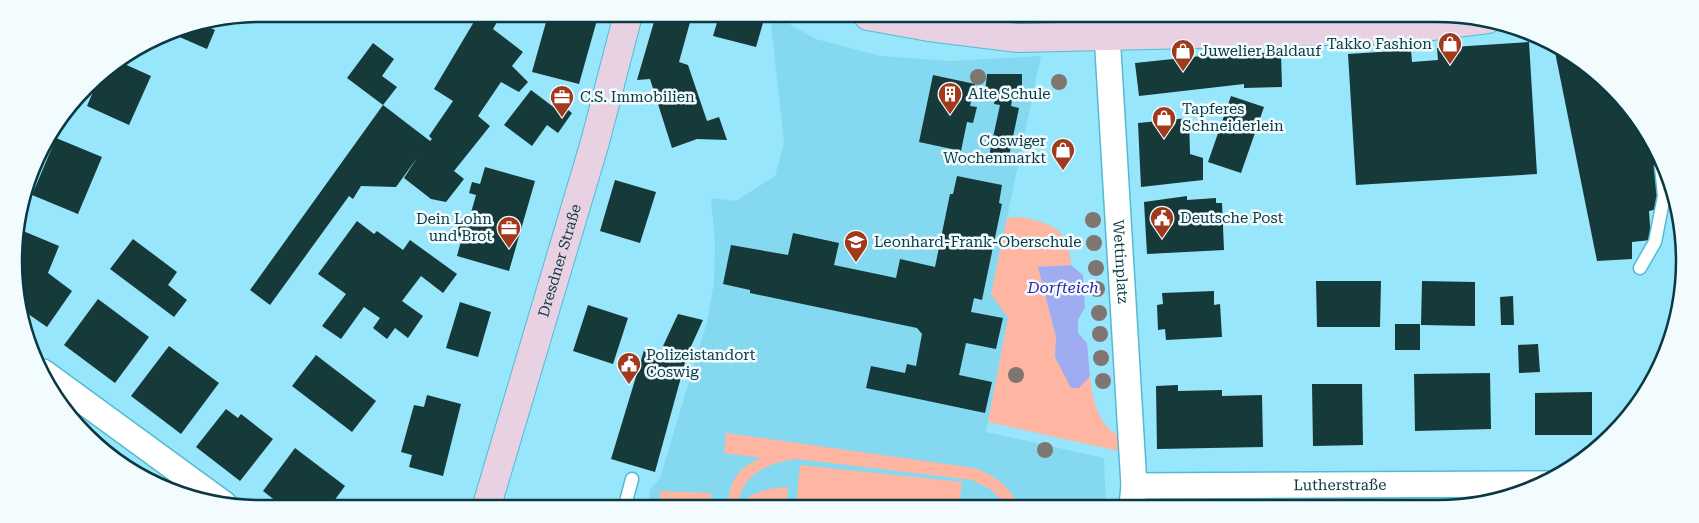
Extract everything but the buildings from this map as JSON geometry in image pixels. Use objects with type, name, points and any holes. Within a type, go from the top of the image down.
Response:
[{"type":"main road","name":"Dresdner Straße","points":[[488,500],[595,142],[626,22]]},
{"type":"main road","points":[[901,22],[1018,38],[1106,27],[1407,29],[1457,23]]},
{"type":"street","name":"Wettinplatz","points":[[1106,27],[1133,496]]},
{"type":"street","points":[[54,379],[212,495]]},
{"type":"street","name":"Lutherstraße","points":[[1133,496],[1425,496],[1516,487]]},
{"type":"lane","points":[[1640,268],[1655,242],[1664,196],[1663,183]]},
{"type":"lane","points":[[626,500],[632,479]]},
{"type":"shaded area","name":"Leonhard-Frank-Oberschule","points":[[771,22],[786,22],[816,39],[880,56],[950,61],[1041,56],[991,294],[1008,318],[986,432],[1104,458],[1106,500],[649,500],[650,490],[660,478],[707,322],[714,283],[715,244],[711,198],[736,201],[775,176],[784,143]]},
{"type":"shaded area","points":[[1022,217],[1058,230],[1067,244],[1071,265],[1038,267],[1056,337],[1055,357],[1079,388],[1090,376],[1093,397],[1100,416],[1112,431],[1131,440],[1132,454],[988,422],[1008,318],[991,294],[1007,218]]},
{"type":"shaded area","points":[[726,433],[974,468],[1001,482],[1016,500],[1001,500],[990,489],[972,480],[797,459],[777,463],[758,472],[744,486],[739,500],[728,500],[733,482],[741,470],[762,458],[724,453]]},
{"type":"shaded area","points":[[800,465],[962,482],[960,500],[797,500]]},
{"type":"shaded area","points":[[788,487],[787,500],[744,500],[765,490]]},
{"type":"shaded area","points":[[660,491],[711,493],[711,500],[660,500]]},
{"type":"water","name":"Dorfteich","points":[[1071,265],[1083,275],[1085,307],[1078,320],[1078,333],[1087,343],[1090,376],[1079,388],[1071,388],[1055,357],[1056,337],[1038,267]]},
{"type":"place","name":"Takko Fashion","points":[[1450,65]]},
{"type":"place","name":"Juwelier Baldauf","points":[[1183,72]]},
{"type":"place","name":"Alte Schule","points":[[950,115]]},
{"type":"place","name":"C.S. Immobilien","points":[[562,118]]},
{"type":"place","name":"Tapferes Schneiderlein","points":[[1164,139]]},
{"type":"place","name":"Coswiger Wochenmarkt","points":[[1063,171]]},
{"type":"place","name":"Deutsche Post","points":[[1162,239]]},
{"type":"place","name":"Dein Lohn und Brot","points":[[509,249]]},
{"type":"place","name":"Leonhard-Frank-Oberschule","points":[[856,263]]},
{"type":"place","name":"Polizeistandort Coswig","points":[[629,385]]}]
